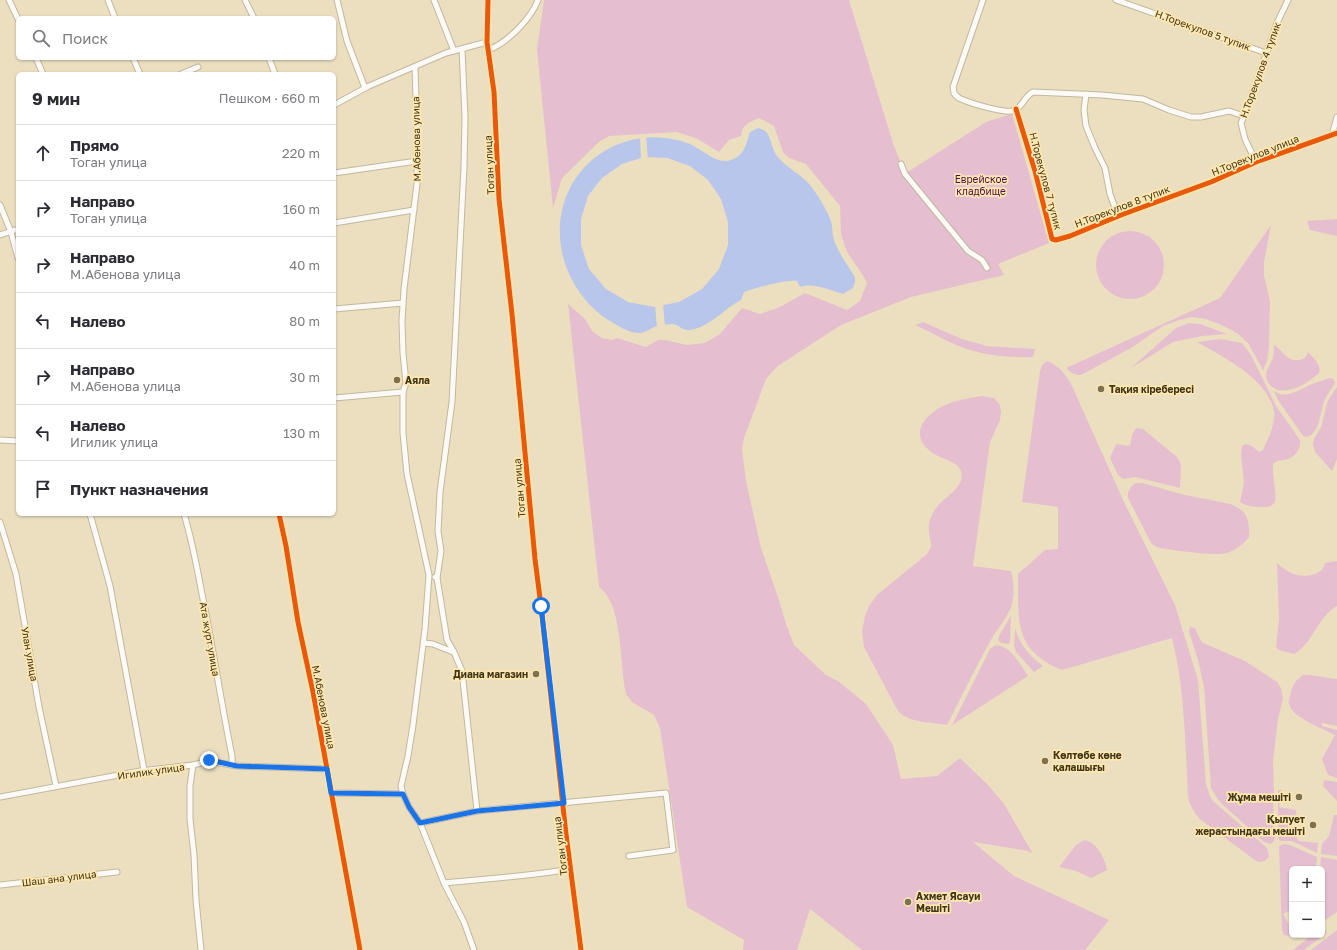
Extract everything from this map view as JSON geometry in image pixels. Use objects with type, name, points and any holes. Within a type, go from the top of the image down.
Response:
[{"type":"street","points":[[9,0],[17,16]]},
{"type":"street","points":[[108,0],[114,16]]},
{"type":"street","points":[[246,0],[253,16]]},
{"type":"street","points":[[337,0],[347,42],[365,88]]},
{"type":"street","points":[[434,0],[454,51]]},
{"type":"street","name":"Тоган улица","points":[[488,0],[487,42],[494,92],[500,199],[535,558],[564,803],[566,834],[581,950]]},
{"type":"street","points":[[488,50],[503,42],[531,13],[538,0]]},
{"type":"street","points":[[983,0],[953,87],[954,93],[960,98],[981,106],[1009,112],[1016,110],[1028,94],[1033,92],[1086,94],[1143,99],[1191,117],[1202,117],[1229,111],[1244,116]]},
{"type":"street","name":"Н.Торекулов 5 тупик","points":[[1116,0],[1266,53]]},
{"type":"street","name":"Н.Торекулов 4 тупик","points":[[1256,162],[1245,139],[1241,123],[1276,23],[1288,0]]},
{"type":"street","points":[[336,103],[365,88],[446,53],[487,42]]},
{"type":"street","points":[[462,49],[465,118],[463,190],[452,402],[440,492],[438,531],[441,550],[437,578],[446,640],[454,652],[462,671],[477,811]]},
{"type":"street","points":[[37,60],[42,72]]},
{"type":"street","points":[[134,60],[139,72]]},
{"type":"street","points":[[271,60],[274,72]]},
{"type":"street","points":[[186,72],[198,67]]},
{"type":"street","name":"М.Абенова улица","points":[[414,67],[417,184],[403,303],[403,353],[406,383],[403,392],[403,433],[407,474],[429,575],[424,643],[410,748],[401,786],[409,807],[420,823],[444,883],[464,922],[474,950]]},
{"type":"street","points":[[1086,94],[1084,110],[1086,126],[1105,168],[1110,194],[1118,216]]},
{"type":"street","name":"Н.Торекулов 7 тупик","points":[[1016,110],[1035,171],[1052,239],[1056,240],[1070,236]]},
{"type":"street","points":[[1334,134],[1337,117]]},
{"type":"street","name":"Н.Торекулов улица","points":[[1180,194],[1256,162],[1334,134]]},
{"type":"street","points":[[336,173],[417,161]]},
{"type":"street","points":[[901,164],[905,174],[968,251],[982,260],[987,268]]},
{"type":"street","name":"Н.Торекулов 8 тупик","points":[[1070,236],[1118,216],[1180,194]]},
{"type":"street","points":[[0,205],[16,252]]},
{"type":"street","points":[[336,223],[414,210]]},
{"type":"street","points":[[0,235],[16,230]]},
{"type":"street","points":[[336,309],[403,303]]},
{"type":"street","points":[[336,398],[403,392]]},
{"type":"street","points":[[0,440],[16,441]]},
{"type":"street","points":[[91,516],[110,586],[144,770]]},
{"type":"street","name":"Ата журт улица","points":[[185,516],[191,536],[212,645],[232,756],[232,765]]},
{"type":"street","name":"М.Абенова улица","points":[[279,516],[360,950]]},
{"type":"street","name":"Улан улица","points":[[0,522],[16,574],[56,786]]},
{"type":"street","points":[[429,575],[437,578]]},
{"type":"street","points":[[424,643],[433,644],[454,652]]},
{"type":"street","name":"Игилик улица","points":[[0,797],[144,770],[193,765],[209,760],[232,765],[327,769]]},
{"type":"street","points":[[193,765],[190,786],[190,819],[201,950]]},
{"type":"street","points":[[331,793],[403,794]]},
{"type":"street","points":[[564,803],[666,793],[673,850],[629,856]]},
{"type":"street","name":"Тоган улица","points":[[420,823],[477,811],[564,803]]},
{"type":"street","points":[[444,883],[571,870]]},
{"type":"street","name":"Шаш ана улица","points":[[0,885],[117,872]]},
{"type":"green space","name":"Еврейское кладбище","points":[[544,0],[849,0],[893,143],[905,174],[968,251],[973,252],[906,173],[986,122],[1012,114],[1049,243],[998,264],[1004,275],[911,297],[841,325],[778,366],[766,379],[744,438],[742,449],[746,481],[761,548],[794,645],[826,675],[838,681],[866,704],[893,745],[901,779],[937,776],[960,758],[987,784],[1004,804],[1033,854],[1028,851],[973,842],[1014,876],[1109,920],[1085,950],[862,950],[810,909],[797,950],[743,950],[744,940],[687,907],[660,728],[654,715],[632,702],[626,694],[617,621],[613,607],[607,596],[599,587],[568,304],[585,319],[592,331],[602,338],[612,340],[617,338],[646,347],[658,340],[687,345],[705,343],[720,334],[742,308],[760,314],[780,307],[805,293],[847,310],[860,301],[867,283],[847,252],[841,234],[840,206],[806,164],[789,158],[783,152],[774,126],[759,118],[747,124],[743,129],[741,136],[729,140],[719,152],[696,138],[676,132],[609,136],[600,141],[562,178],[553,208],[537,50]]},
{"type":"green space","points":[[1337,219],[1337,236],[1310,230],[1307,221]]},
{"type":"green space","points":[[1271,225],[1264,262],[1264,276],[1270,301],[1269,347],[1267,361],[1263,370],[1248,343],[1238,334],[1224,326],[1206,319],[1192,317],[1163,326],[1131,348],[1081,375],[1076,375],[1066,368],[1220,298]]},
{"type":"green space","points":[[1130,231],[1143,234],[1154,241],[1161,252],[1164,265],[1161,278],[1154,289],[1143,296],[1130,299],[1117,296],[1106,289],[1099,278],[1096,265],[1099,252],[1106,241],[1117,234]]},
{"type":"green space","points":[[923,322],[962,339],[987,346],[1035,349],[1033,357],[1013,357],[974,351],[951,343],[915,325]]},
{"type":"green space","points":[[1189,323],[1200,324],[1227,334],[1202,336],[1173,342],[1131,368],[1176,328]]},
{"type":"green space","points":[[1221,339],[1242,343],[1251,355],[1276,406],[1300,440],[1299,449],[1296,454],[1288,459],[1277,461],[1273,464],[1275,502],[1269,507],[1250,506],[1240,502],[1244,483],[1241,454],[1242,446],[1246,444],[1252,446],[1259,452],[1263,450],[1273,426],[1274,411],[1270,399],[1263,388],[1243,370],[1197,342]]},
{"type":"green space","points":[[1274,345],[1288,357],[1295,360],[1304,358],[1308,352],[1318,364],[1320,370],[1319,373],[1303,385],[1289,390],[1276,389],[1271,386],[1267,381],[1266,375],[1267,369],[1273,358]]},
{"type":"green space","points":[[1047,361],[1055,365],[1068,378],[1124,502],[1175,605],[1198,680],[1206,784],[1210,796],[1213,801],[1267,848],[1269,856],[1264,862],[1256,861],[1200,819],[1191,806],[1188,796],[1180,677],[1172,638],[1062,670],[1046,662],[1034,653],[1026,643],[1019,619],[1018,574],[1045,550],[1058,549],[1058,507],[1022,502],[1040,371],[1042,365]]},
{"type":"green space","points":[[1330,378],[1335,382],[1323,404],[1317,427],[1311,435],[1306,437],[1303,436],[1278,400],[1274,391],[1284,395],[1289,394]]},
{"type":"green space","points":[[1337,387],[1337,459],[1332,471],[1315,452],[1313,445],[1314,439],[1321,427],[1328,400]]},
{"type":"green space","points":[[983,396],[994,398],[1000,405],[1001,412],[1000,420],[990,442],[973,566],[1011,571],[1014,589],[1013,598],[1007,615],[980,659],[947,725],[914,720],[898,711],[864,647],[862,631],[865,616],[869,606],[877,595],[929,551],[931,543],[929,524],[932,515],[940,503],[954,491],[962,477],[961,471],[957,465],[931,452],[923,444],[920,435],[922,425],[931,414],[944,406],[959,400]]},
{"type":"green space","points":[[1136,428],[1143,429],[1177,457],[1181,467],[1180,488],[1135,477],[1123,479],[1118,475],[1110,458],[1116,444],[1130,446],[1132,435]]},
{"type":"green space","points":[[1136,483],[1143,483],[1181,494],[1236,506],[1246,516],[1249,526],[1249,537],[1236,549],[1221,554],[1197,553],[1156,547],[1151,543],[1128,498],[1129,489]]},
{"type":"green space","points":[[1337,561],[1337,606],[1330,611],[1300,650],[1294,654],[1279,650],[1276,647],[1279,619],[1277,563],[1285,570],[1304,576],[1319,572],[1323,569],[1325,563]]},
{"type":"green space","points":[[1011,615],[1010,643],[1001,643],[998,640],[999,636]]},
{"type":"green space","points":[[1190,627],[1195,628],[1203,643],[1245,661],[1277,682],[1281,688],[1283,699],[1278,718],[1273,762],[1274,794],[1266,795],[1267,803],[1273,803],[1275,838],[1271,844],[1264,842],[1222,804],[1211,788],[1204,687],[1198,660],[1189,632]]},
{"type":"green space","points":[[1015,628],[1026,649],[1033,658],[1043,666],[1034,672],[1016,652],[1014,645]]},
{"type":"green space","points":[[996,645],[1007,649],[1019,661],[1028,676],[952,725],[990,649]]},
{"type":"green space","points":[[1303,675],[1337,679],[1337,726],[1322,723],[1322,726],[1337,730],[1337,778],[1328,775],[1322,759],[1335,735],[1302,719],[1296,714],[1289,704],[1289,698],[1293,687],[1297,680]]},
{"type":"green space","points":[[1324,780],[1337,782],[1337,801],[1323,786]]},
{"type":"green space","points":[[1278,790],[1282,790],[1279,807],[1296,810],[1297,822],[1292,822],[1292,834],[1295,835],[1299,841],[1318,843],[1317,853],[1292,841],[1280,841],[1278,838]]},
{"type":"green space","points":[[1334,815],[1337,815],[1337,856],[1321,854],[1322,844],[1329,836]]},
{"type":"green space","points":[[1085,840],[1093,844],[1100,852],[1107,870],[1091,878],[1076,871],[1059,867],[1076,845]]},
{"type":"green space","points":[[1281,845],[1290,845],[1317,857],[1316,866],[1289,866],[1289,911],[1283,914],[1289,925],[1288,936],[1284,935],[1282,930],[1279,847]]},
{"type":"green space","points":[[1321,857],[1337,860],[1337,912],[1325,920],[1325,866],[1320,866]]},
{"type":"green space","points":[[1337,930],[1337,950],[1311,950]]},
{"type":"green space","points":[[1308,938],[1320,938],[1304,950],[1293,950]]},
{"type":"water","points":[[758,128],[766,132],[777,156],[781,161],[805,180],[818,197],[831,221],[835,243],[855,277],[853,288],[843,294],[810,285],[800,287],[797,281],[786,281],[763,286],[744,292],[741,300],[710,322],[690,330],[685,330],[671,324],[658,326],[645,332],[636,333],[613,323],[597,312],[584,298],[573,282],[566,265],[561,246],[560,227],[562,208],[569,190],[579,174],[591,161],[620,143],[655,137],[672,139],[690,144],[709,156],[725,161],[731,160],[736,158],[742,152],[750,132]],"holes":[[[644,157],[667,158],[690,166],[708,180],[721,199],[728,222],[728,245],[719,269],[702,289],[679,302],[654,307],[628,302],[606,289],[589,269],[581,245],[581,219],[588,196],[602,178],[622,164]]]},
{"type":"pier","points":[[646,135],[648,160],[641,160],[640,136]]},
{"type":"pier","points":[[663,303],[665,327],[657,328],[655,304]]},
{"type":"cycle path","points":[[488,0],[487,42],[494,92],[499,199],[512,314],[535,559],[566,834],[581,950]]},
{"type":"cycle path","points":[[1016,109],[1035,171],[1052,239],[1056,240],[1211,182],[1256,162],[1337,133]]},
{"type":"cycle path","points":[[279,516],[360,950]]},
{"type":"place","name":"Аяла","points":[[397,380]]},
{"type":"place","name":"Тақия кіребересі","points":[[1101,389]]},
{"type":"place","name":"Диана магазин","points":[[536,674]]},
{"type":"place","name":"Көлтөбе көне қалашығы","points":[[1045,761]]},
{"type":"place","name":"Жұма мешіті","points":[[1299,797]]},
{"type":"place","name":"Қылует жерастындағы мешіті","points":[[1313,825]]},
{"type":"place","name":"Ахмет Ясауи Мешіті","points":[[908,902]]},
{"type":"route","points":[[209,760],[237,766],[327,769],[331,793],[403,794],[409,807],[420,823],[477,811],[564,803],[541,606]]}]
